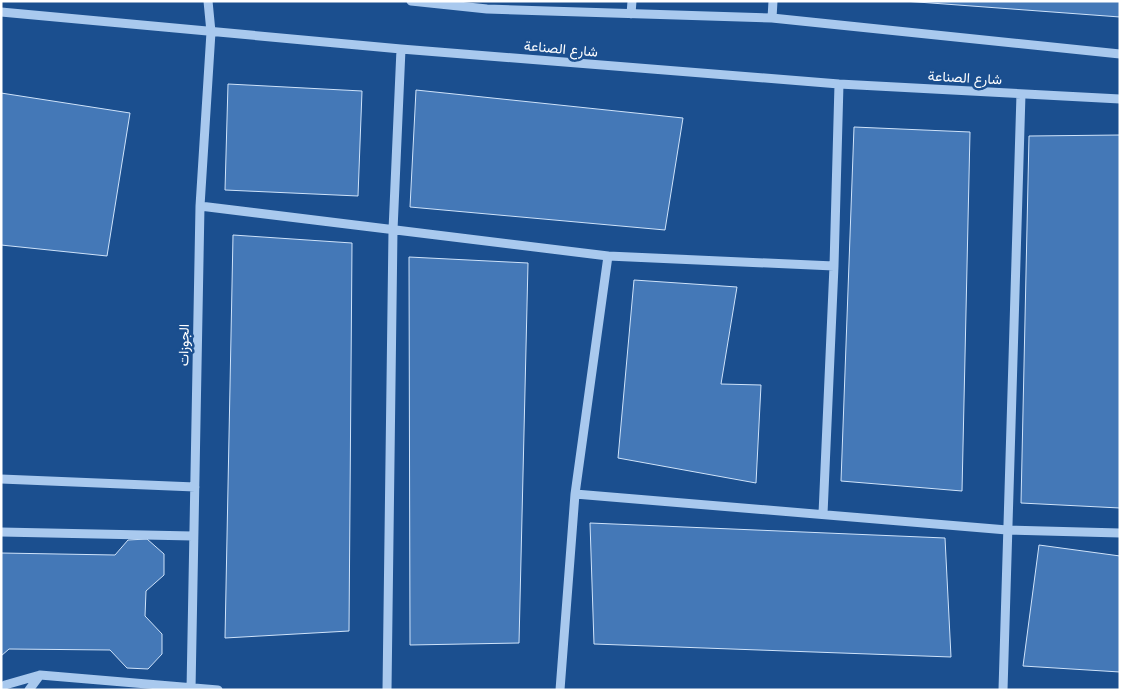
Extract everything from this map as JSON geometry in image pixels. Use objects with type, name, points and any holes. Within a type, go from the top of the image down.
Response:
[{"type":"street","name":"الجوزات","points":[[191,689],[200,206],[211,32],[208,1]]},
{"type":"street","points":[[411,1],[631,14],[772,18],[1120,54]]},
{"type":"street","points":[[631,14],[632,1]]},
{"type":"street","points":[[772,18],[773,1]]},
{"type":"street","name":"شارع الصناعة","points":[[1,12],[401,50],[839,84],[1120,99]]},
{"type":"street","points":[[387,690],[393,230],[401,50]]},
{"type":"street","points":[[822,514],[834,266],[839,84]]},
{"type":"street","points":[[1003,690],[1021,94]]},
{"type":"street","points":[[200,206],[608,256],[834,266]]},
{"type":"street","points":[[560,690],[575,494],[608,256]]},
{"type":"street","points":[[1,479],[194,487]]},
{"type":"street","points":[[575,494],[1007,530],[1120,533]]},
{"type":"street","points":[[1,532],[194,536]]},
{"type":"street","points":[[29,690],[40,675]]},
{"type":"street","points":[[1,688],[40,675],[218,690]]},
{"type":"building","points":[[904,1],[1120,1],[1120,17]]},
{"type":"building","points":[[228,84],[362,91],[358,196],[225,190]]},
{"type":"building","points":[[416,90],[683,118],[665,230],[410,207]]},
{"type":"building","points":[[1,93],[130,113],[107,256],[1,245]]},
{"type":"building","points":[[854,127],[970,132],[962,491],[841,481]]},
{"type":"building","points":[[1120,135],[1120,508],[1021,503],[1029,136]]},
{"type":"building","points":[[233,235],[352,243],[349,631],[225,638]]},
{"type":"building","points":[[409,257],[528,263],[519,643],[410,645]]},
{"type":"building","points":[[634,280],[737,287],[721,384],[761,385],[756,483],[618,458]]},
{"type":"building","points":[[590,523],[945,538],[951,657],[594,644]]},
{"type":"building","points":[[147,539],[164,554],[164,575],[146,591],[145,616],[162,634],[162,654],[148,669],[127,668],[110,650],[9,649],[1,656],[1,553],[115,555],[128,540]]},
{"type":"building","points":[[1039,545],[1120,556],[1120,672],[1023,666]]}]
